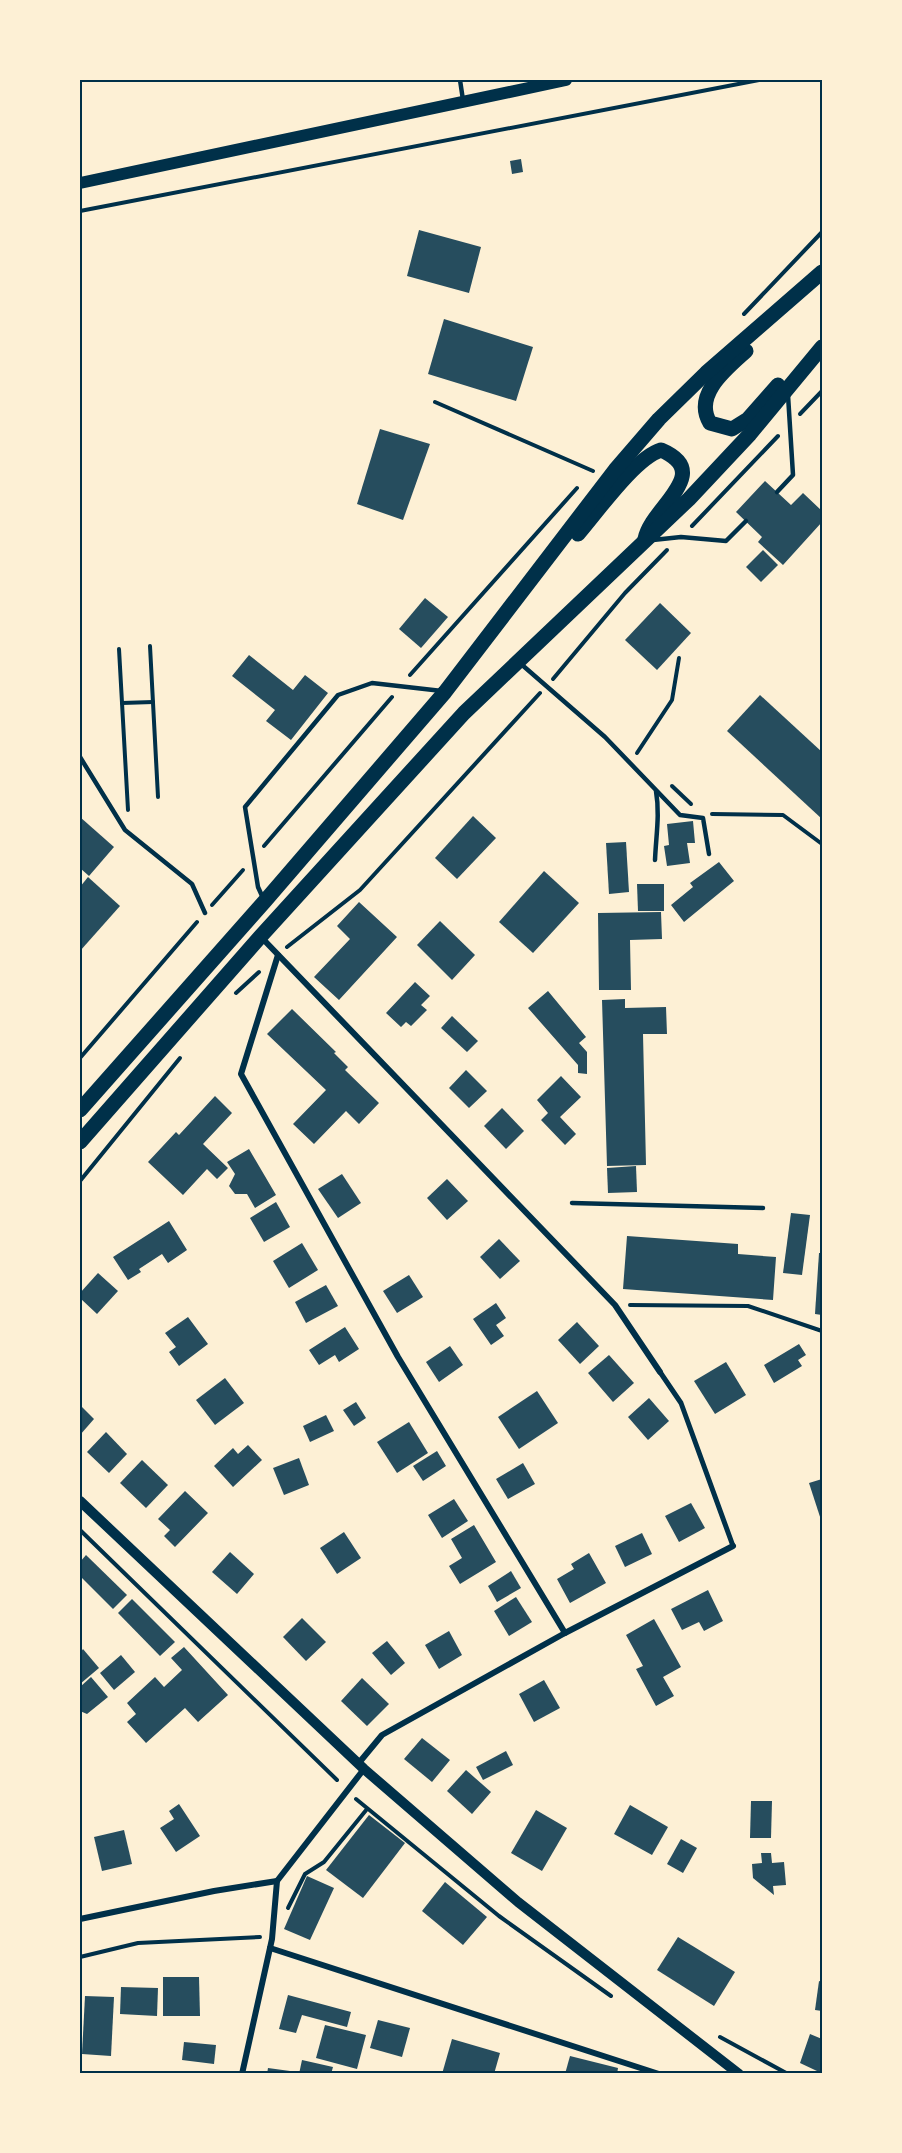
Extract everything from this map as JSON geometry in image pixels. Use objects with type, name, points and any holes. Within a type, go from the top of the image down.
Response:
[{"type":"main road","points":[[80,183],[566,80]]},
{"type":"main road","points":[[80,1110],[265,901],[445,692],[615,470],[659,419],[822,272]]},
{"type":"main road","points":[[799,291],[777,324],[724,373],[707,394],[704,414],[710,423],[732,429],[748,419],[804,353],[822,345]]},
{"type":"main road","points":[[80,1142],[260,937],[464,713],[519,663],[735,451],[788,390],[822,345]]},
{"type":"main road","points":[[557,547],[578,534],[649,454],[661,450],[673,455],[679,464],[682,481],[676,492],[647,526],[644,542]]},
{"type":"street","points":[[242,2073],[270,1948],[277,1881],[382,1735],[565,1633],[733,1546],[681,1403],[615,1305],[260,937]]},
{"type":"street","points":[[278,955],[241,1074],[401,1364],[565,1633]]},
{"type":"street","points":[[80,1501],[361,1766],[518,1902],[739,2073]]},
{"type":"street","points":[[80,1919],[193,1895],[277,1881]]},
{"type":"street","points":[[270,1948],[659,2073]]},
{"type":"lane","points":[[460,80],[463,100]]},
{"type":"lane","points":[[777,492],[793,475],[788,390]]},
{"type":"lane","points":[[644,542],[681,537],[726,541],[746,521]]},
{"type":"lane","points":[[519,663],[605,737],[680,814],[703,818],[709,854]]},
{"type":"lane","points":[[265,901],[258,886],[245,807],[338,695],[372,683],[445,692]]},
{"type":"lane","points":[[80,757],[129,833],[192,884],[205,913]]},
{"type":"lane","points":[[655,860],[656,830],[660,814],[656,790]]},
{"type":"lane","points":[[572,1203],[763,1208]]},
{"type":"path","points":[[80,211],[759,80]]},
{"type":"path","points":[[741,318],[822,232]]},
{"type":"path","points":[[229,1000],[278,955],[360,890],[547,685],[625,593],[822,391]]},
{"type":"path","points":[[435,402],[593,471]]},
{"type":"path","points":[[587,478],[601,463]]},
{"type":"path","points":[[80,1058],[402,685],[580,484]]},
{"type":"path","points":[[150,646],[158,797]]},
{"type":"path","points":[[119,649],[129,833]]},
{"type":"path","points":[[637,753],[672,700],[679,658]]},
{"type":"path","points":[[122,703],[153,702]]},
{"type":"path","points":[[701,813],[783,816],[822,844]]},
{"type":"path","points":[[80,1181],[184,1054]]},
{"type":"path","points":[[615,1305],[748,1306],[822,1331]]},
{"type":"path","points":[[80,1530],[337,1780]]},
{"type":"path","points":[[355,1799],[499,1916],[617,2001]]},
{"type":"path","points":[[287,1911],[305,1874],[324,1862],[367,1809]]},
{"type":"path","points":[[80,1958],[138,1943],[261,1937]]},
{"type":"building","points":[[521,159],[523,172],[512,174],[510,161]]},
{"type":"building","points":[[419,230],[481,247],[469,293],[407,276]]},
{"type":"building","points":[[444,319],[533,347],[516,401],[428,374]]},
{"type":"building","points":[[380,429],[430,444],[403,520],[357,504]]},
{"type":"building","points":[[765,481],[791,505],[803,493],[822,511],[822,522],[783,565],[758,542],[762,537],[736,512]]},
{"type":"building","points":[[763,550],[778,565],[761,582],[746,567]]},
{"type":"building","points":[[425,598],[448,617],[421,648],[399,629]]},
{"type":"building","points":[[660,603],[691,633],[657,670],[625,640]]},
{"type":"building","points":[[249,655],[293,690],[305,675],[328,693],[291,740],[266,721],[275,710],[232,676]]},
{"type":"building","points":[[760,695],[822,752],[822,819],[727,731]]},
{"type":"building","points":[[473,816],[496,838],[457,879],[435,858]]},
{"type":"building","points":[[80,817],[114,847],[89,876],[80,868]]},
{"type":"building","points":[[693,821],[695,843],[687,843],[690,863],[667,866],[664,846],[669,845],[667,824]]},
{"type":"building","points":[[626,842],[629,892],[609,894],[606,843]]},
{"type":"building","points":[[719,862],[734,881],[684,922],[671,905],[693,887],[690,883]]},
{"type":"building","points":[[544,871],[579,903],[533,953],[499,922]]},
{"type":"building","points":[[88,877],[120,906],[80,951],[80,887]]},
{"type":"building","points":[[637,884],[664,884],[664,911],[638,911]]},
{"type":"building","points":[[359,902],[397,937],[339,1000],[314,977],[350,939],[337,926]]},
{"type":"building","points":[[661,912],[662,939],[630,940],[631,990],[599,990],[598,913]]},
{"type":"building","points":[[440,921],[475,955],[452,980],[417,945]]},
{"type":"building","points":[[415,982],[430,996],[421,1005],[427,1010],[411,1026],[406,1022],[401,1027],[386,1013]]},
{"type":"building","points":[[548,991],[586,1037],[579,1043],[587,1052],[587,1074],[578,1073],[578,1065],[528,1008]]},
{"type":"building","points":[[625,999],[625,1008],[666,1007],[667,1034],[643,1034],[646,1165],[607,1166],[602,1000]]},
{"type":"building","points":[[292,1009],[336,1052],[334,1053],[348,1067],[345,1070],[379,1103],[359,1124],[346,1111],[314,1144],[293,1124],[326,1090],[267,1034]]},
{"type":"building","points":[[452,1016],[478,1041],[467,1052],[441,1028]]},
{"type":"building","points":[[466,1070],[487,1091],[469,1108],[449,1088]]},
{"type":"building","points":[[561,1076],[581,1097],[560,1117],[576,1134],[565,1145],[541,1120],[548,1113],[537,1100]]},
{"type":"building","points":[[215,1096],[232,1113],[203,1144],[228,1168],[217,1179],[207,1169],[183,1195],[148,1162],[176,1132],[179,1135]]},
{"type":"building","points":[[502,1108],[524,1131],[506,1149],[484,1126]]},
{"type":"building","points":[[249,1149],[276,1195],[255,1208],[247,1194],[235,1194],[229,1186],[235,1174],[227,1162]]},
{"type":"building","points":[[636,1166],[637,1192],[608,1193],[607,1168]]},
{"type":"building","points":[[342,1174],[361,1203],[338,1218],[318,1189]]},
{"type":"building","points":[[447,1179],[468,1201],[447,1220],[427,1198]]},
{"type":"building","points":[[276,1202],[290,1227],[264,1242],[250,1218]]},
{"type":"building","points":[[791,1213],[810,1215],[802,1275],[783,1273]]},
{"type":"building","points":[[169,1221],[187,1250],[168,1263],[162,1254],[139,1269],[141,1272],[128,1280],[113,1257]]},
{"type":"building","points":[[627,1236],[738,1244],[738,1254],[776,1257],[773,1300],[623,1289]]},
{"type":"building","points":[[499,1239],[520,1261],[500,1279],[480,1257]]},
{"type":"building","points":[[302,1243],[318,1270],[289,1288],[273,1261]]},
{"type":"building","points":[[819,1253],[822,1253],[822,1315],[815,1314]]},
{"type":"building","points":[[98,1273],[118,1291],[97,1314],[80,1298],[80,1293]]},
{"type":"building","points":[[409,1275],[423,1297],[397,1313],[383,1291]]},
{"type":"building","points":[[326,1285],[338,1306],[306,1323],[295,1302]]},
{"type":"building","points":[[496,1303],[506,1318],[496,1325],[504,1336],[491,1345],[473,1319]]},
{"type":"building","points":[[188,1317],[208,1344],[179,1366],[169,1352],[176,1347],[165,1333]]},
{"type":"building","points":[[577,1322],[599,1346],[580,1364],[558,1340]]},
{"type":"building","points":[[345,1327],[359,1349],[339,1362],[335,1355],[319,1365],[309,1350]]},
{"type":"building","points":[[799,1344],[806,1355],[798,1360],[802,1366],[774,1383],[764,1365]]},
{"type":"building","points":[[450,1346],[463,1365],[439,1382],[426,1362]]},
{"type":"building","points":[[609,1355],[634,1383],[613,1402],[588,1373]]},
{"type":"building","points":[[726,1362],[746,1395],[715,1414],[694,1381]]},
{"type":"building","points":[[225,1378],[244,1403],[215,1425],[196,1400]]},
{"type":"building","points":[[537,1391],[558,1423],[519,1449],[498,1417]]},
{"type":"building","points":[[649,1398],[669,1421],[648,1440],[628,1417]]},
{"type":"building","points":[[356,1402],[366,1418],[354,1426],[343,1410]]},
{"type":"building","points":[[80,1405],[94,1419],[80,1435]]},
{"type":"building","points":[[326,1415],[334,1431],[310,1442],[303,1426]]},
{"type":"building","points":[[409,1422],[428,1453],[397,1473],[377,1442]]},
{"type":"building","points":[[106,1432],[127,1454],[109,1473],[87,1452]]},
{"type":"building","points":[[248,1445],[262,1460],[233,1487],[214,1466],[233,1448],[238,1454]]},
{"type":"building","points":[[437,1451],[446,1466],[423,1481],[413,1466]]},
{"type":"building","points":[[299,1458],[309,1485],[284,1495],[273,1468]]},
{"type":"building","points":[[142,1460],[168,1485],[146,1508],[120,1483]]},
{"type":"building","points":[[523,1463],[535,1484],[508,1499],[496,1479]]},
{"type":"building","points":[[822,1479],[822,1523],[809,1483]]},
{"type":"building","points":[[185,1491],[208,1513],[175,1547],[164,1536],[170,1530],[158,1519]]},
{"type":"building","points":[[454,1499],[468,1521],[442,1538],[428,1515]]},
{"type":"building","points":[[691,1503],[705,1528],[679,1542],[665,1516]]},
{"type":"building","points":[[474,1525],[496,1562],[460,1584],[449,1566],[462,1558],[451,1539]]},
{"type":"building","points":[[344,1532],[361,1558],[337,1574],[320,1548]]},
{"type":"building","points":[[642,1533],[652,1554],[625,1567],[615,1546]]},
{"type":"building","points":[[230,1552],[254,1574],[237,1594],[212,1572]]},
{"type":"building","points":[[589,1553],[606,1583],[570,1603],[557,1579],[574,1569],[571,1564]]},
{"type":"building","points":[[86,1555],[127,1595],[113,1609],[80,1576],[80,1562]]},
{"type":"building","points":[[511,1571],[521,1588],[497,1602],[488,1586]]},
{"type":"building","points":[[708,1590],[723,1621],[704,1631],[699,1622],[682,1630],[671,1609]]},
{"type":"building","points":[[516,1597],[532,1622],[509,1636],[494,1611]]},
{"type":"building","points":[[132,1599],[175,1642],[160,1656],[118,1613]]},
{"type":"building","points":[[302,1618],[326,1642],[306,1661],[283,1637]]},
{"type":"building","points":[[654,1619],[681,1667],[663,1677],[674,1696],[656,1706],[636,1669],[643,1666],[626,1635]]},
{"type":"building","points":[[449,1631],[462,1655],[439,1669],[425,1645]]},
{"type":"building","points":[[387,1641],[405,1663],[391,1675],[372,1653]]},
{"type":"building","points":[[184,1647],[228,1695],[198,1722],[185,1708],[146,1743],[127,1722],[136,1714],[127,1703],[155,1677],[164,1687],[182,1670],[171,1658]]},
{"type":"building","points":[[83,1649],[99,1668],[80,1684],[80,1653]]},
{"type":"building","points":[[121,1655],[135,1672],[114,1690],[100,1673]]},
{"type":"building","points":[[91,1677],[108,1697],[87,1714],[80,1711],[80,1687]]},
{"type":"building","points":[[362,1678],[389,1704],[367,1726],[341,1701]]},
{"type":"building","points":[[544,1680],[560,1708],[534,1722],[519,1694]]},
{"type":"building","points":[[422,1738],[450,1760],[432,1782],[404,1759]]},
{"type":"building","points":[[506,1751],[513,1765],[483,1780],[476,1767]]},
{"type":"building","points":[[466,1770],[491,1792],[472,1814],[447,1791]]},
{"type":"building","points":[[751,1801],[772,1801],[771,1838],[750,1838]]},
{"type":"building","points":[[179,1804],[200,1836],[176,1852],[160,1828],[174,1819],[169,1811]]},
{"type":"building","points":[[630,1805],[668,1827],[652,1855],[614,1834]]},
{"type":"building","points":[[536,1810],[567,1828],[542,1871],[511,1853]]},
{"type":"building","points":[[369,1815],[405,1843],[363,1898],[326,1870]]},
{"type":"building","points":[[124,1830],[132,1864],[102,1871],[94,1837]]},
{"type":"building","points":[[681,1839],[697,1848],[683,1873],[667,1864]]},
{"type":"building","points":[[761,1853],[771,1853],[772,1863],[784,1862],[786,1885],[773,1886],[774,1895],[753,1878],[752,1864],[762,1863]]},
{"type":"building","points":[[307,1876],[334,1888],[310,1940],[284,1929]]},
{"type":"building","points":[[445,1882],[487,1917],[463,1945],[422,1911]]},
{"type":"building","points":[[678,1937],[735,1972],[714,2006],[657,1970]]},
{"type":"building","points":[[163,1977],[199,1977],[200,2016],[163,2016]]},
{"type":"building","points":[[819,1981],[822,1982],[822,2011],[815,2010]]},
{"type":"building","points":[[121,1987],[158,1988],[157,2016],[120,2014]]},
{"type":"building","points":[[288,1995],[351,2012],[347,2027],[302,2015],[296,2033],[279,2029]]},
{"type":"building","points":[[85,1996],[114,1997],[111,2056],[82,2054]]},
{"type":"building","points":[[378,2020],[410,2028],[402,2057],[370,2048]]},
{"type":"building","points":[[325,2025],[366,2035],[357,2069],[316,2058]]},
{"type":"building","points":[[810,2034],[822,2039],[822,2074],[816,2074],[817,2071],[800,2063]]},
{"type":"building","points":[[452,2039],[500,2053],[494,2074],[442,2074]]},
{"type":"building","points":[[184,2042],[216,2045],[214,2064],[182,2060]]},
{"type":"building","points":[[570,2056],[618,2068],[617,2074],[565,2074]]},
{"type":"building","points":[[302,2060],[333,2067],[331,2074],[299,2074]]},
{"type":"building","points":[[268,2068],[290,2071],[290,2074],[267,2074]]}]
